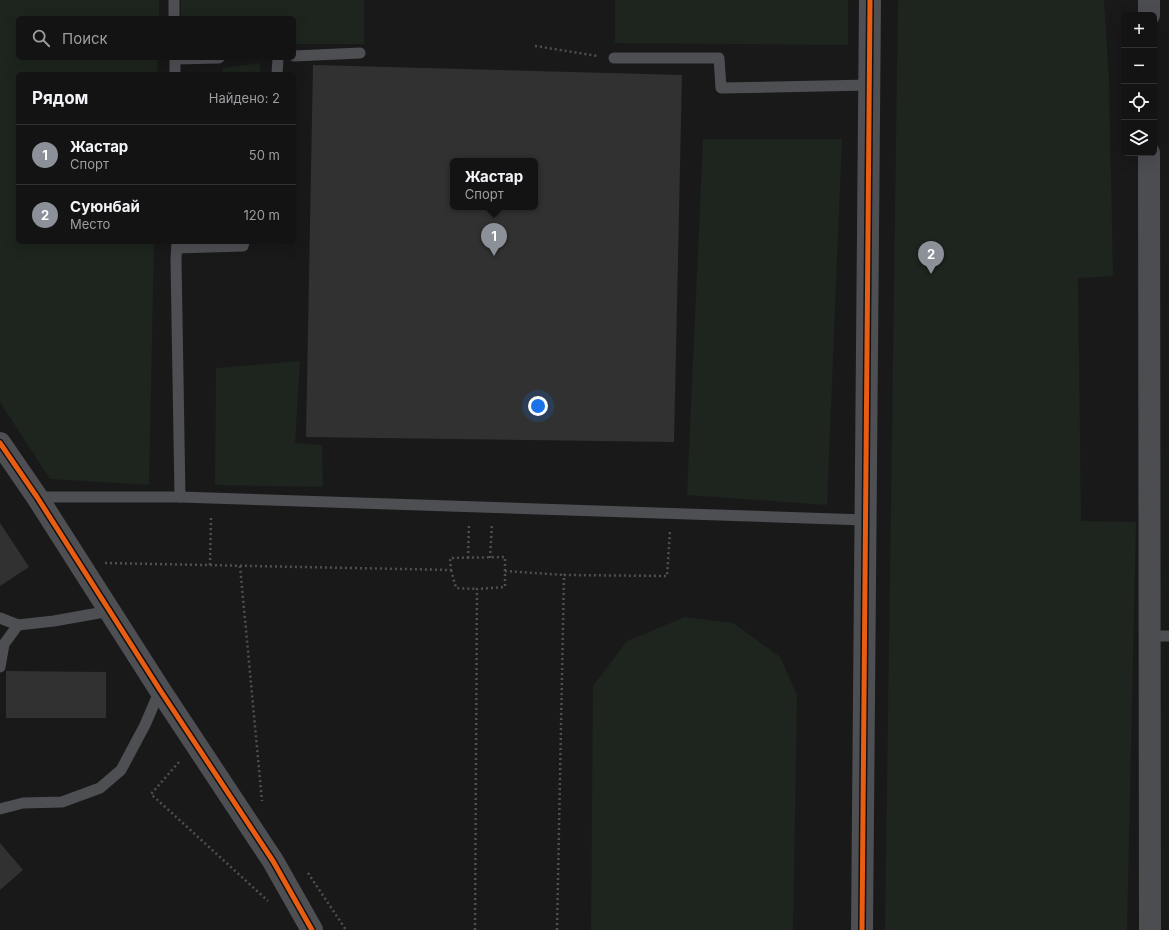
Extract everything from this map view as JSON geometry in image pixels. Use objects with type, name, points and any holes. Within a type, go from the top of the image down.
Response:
[{"type":"main road","points":[[1149,0],[1149,12]]},
{"type":"main road","points":[[1149,156],[1159,636],[1150,930]]},
{"type":"street","points":[[862,930],[870,0]]},
{"type":"street","points":[[0,443],[37,497],[160,690],[273,861],[312,930]]},
{"type":"lane","points":[[174,0],[174,16]]},
{"type":"lane","points":[[296,56],[360,53]]},
{"type":"lane","points":[[614,58],[720,58],[721,88],[869,85]]},
{"type":"lane","points":[[175,60],[175,72]]},
{"type":"lane","points":[[278,60],[278,72]]},
{"type":"lane","points":[[180,497],[177,245],[243,246],[244,244]]},
{"type":"lane","points":[[37,497],[180,497],[865,520]]},
{"type":"lane","points":[[0,618],[18,625],[54,621],[110,611]]},
{"type":"lane","points":[[0,667],[4,644],[18,625]]},
{"type":"lane","points":[[0,809],[23,803],[62,802],[100,788],[121,770],[146,725],[160,690]]},
{"type":"path","points":[[535,46],[614,58]]},
{"type":"path","points":[[210,565],[211,498]]},
{"type":"path","points":[[468,558],[469,506]]},
{"type":"path","points":[[490,558],[493,507]]},
{"type":"path","points":[[505,571],[564,575],[667,576],[671,513]]},
{"type":"path","points":[[505,557],[506,587],[477,589],[456,588],[451,570],[450,558],[490,558],[505,557]]},
{"type":"path","points":[[79,563],[451,570]]},
{"type":"path","points":[[240,566],[261,800],[265,806]]},
{"type":"path","points":[[557,930],[564,575]]},
{"type":"path","points":[[475,930],[477,589]]},
{"type":"path","points":[[180,762],[151,794],[274,906]]},
{"type":"shaded area","points":[[0,0],[159,0],[159,16],[16,16],[16,60],[158,60],[157,72],[16,72],[16,244],[154,244],[149,485],[50,479],[0,402]]},
{"type":"shaded area","points":[[181,0],[364,0],[364,44],[296,44],[296,16],[181,16]]},
{"type":"shaded area","points":[[615,0],[848,0],[848,45],[615,43]]},
{"type":"shaded area","points":[[898,0],[1104,0],[1109,77],[1113,276],[1078,278],[1081,521],[1136,522],[1127,930],[885,930]]},
{"type":"shaded area","points":[[260,63],[260,72],[223,72],[223,68]]},
{"type":"shaded area","points":[[703,139],[842,139],[827,505],[687,495]]},
{"type":"shaded area","points":[[300,361],[295,443],[322,445],[323,487],[215,485],[216,368]]},
{"type":"shaded area","points":[[685,617],[733,623],[780,657],[797,695],[793,930],[591,930],[593,686],[627,641]]},
{"type":"building","points":[[313,65],[682,75],[674,442],[306,437]]},
{"type":"building","points":[[0,523],[29,567],[0,586]]},
{"type":"building","points":[[6,671],[106,672],[106,718],[6,718]]},
{"type":"building","points":[[0,843],[23,870],[0,890]]},
{"type":"cycle path","points":[[862,930],[870,0]]},
{"type":"cycle path","points":[[0,443],[37,497],[160,690],[273,861],[312,930]]},
{"type":"place","name":"Жастар","points":[[494,256]]},
{"type":"place","name":"Суюнбай","points":[[931,274]]}]
